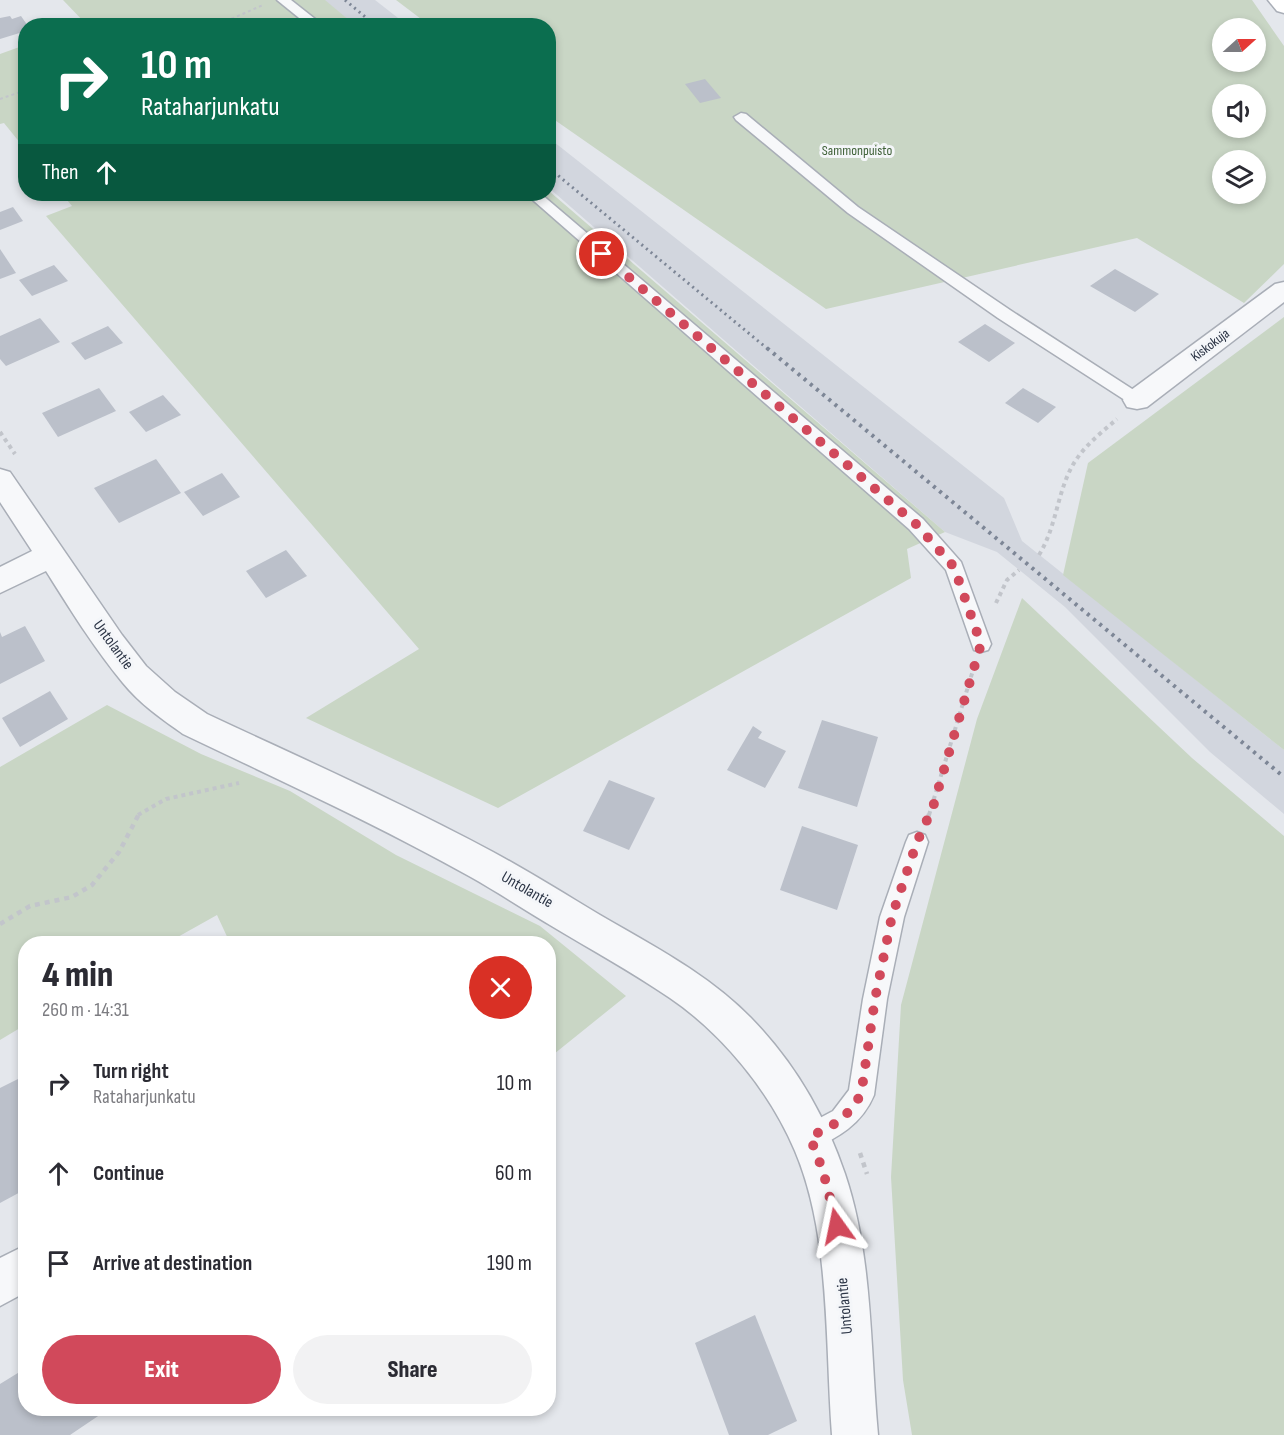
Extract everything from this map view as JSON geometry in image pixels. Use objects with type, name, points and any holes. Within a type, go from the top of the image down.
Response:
[{"type":"street","points":[[1278,0],[1284,7]]},
{"type":"street","name":"Kiskokuja","points":[[1137,400],[1284,290]]},
{"type":"street","name":"Untolantie","points":[[0,478],[111,644],[135,675],[163,702],[195,724],[407,825],[483,865],[685,986],[716,1008],[743,1035],[769,1066],[791,1100],[810,1137],[823,1171],[840,1245],[855,1435]]},
{"type":"street","points":[[0,581],[50,555]]},
{"type":"lane","points":[[283,0],[307,18]]},
{"type":"lane","points":[[741,117],[853,210],[1004,314],[1137,400]]},
{"type":"lane","points":[[541,201],[916,524],[954,567],[981,644]]},
{"type":"lane","points":[[810,1137],[842,1120],[861,1095],[875,999],[892,916],[917,842]]},
{"type":"path","points":[[233,18],[265,4]]},
{"type":"path","points":[[0,99],[18,93]]},
{"type":"path","points":[[1039,555],[1053,530],[1074,464],[1093,441],[1137,400]]},
{"type":"path","points":[[917,842],[933,807],[981,644],[1001,591],[1008,580],[1019,570]]},
{"type":"path","points":[[0,924],[30,906],[72,897],[92,885],[119,852],[139,814],[166,799],[250,781]]},
{"type":"shaded area","points":[[324,0],[375,0],[398,18],[346,18]]},
{"type":"shaded area","points":[[556,144],[1004,498],[1022,541],[1284,750],[1284,814],[1210,752],[1065,607],[997,552],[945,532],[556,194]]},
{"type":"green space","points":[[63,0],[325,0],[347,18],[80,18]]},
{"type":"green space","name":"Sammonpuisto","points":[[396,0],[1252,0],[1265,18],[1212,18],[1212,72],[1266,72],[1266,20],[1284,46],[1284,264],[1244,303],[1137,238],[826,309],[556,121],[556,18],[420,18]]},
{"type":"green space","points":[[18,48],[18,140],[4,123],[0,124],[0,54]]},
{"type":"green space","points":[[556,197],[945,532],[907,549],[911,578],[498,808],[306,718],[419,649],[46,216],[72,206],[68,201],[556,201]]},
{"type":"green space","points":[[1284,317],[1284,750],[1063,575],[1088,463]]},
{"type":"green space","points":[[1022,598],[1192,758],[1284,836],[1284,1435],[912,1435],[903,1380],[891,1177],[901,1005],[977,719]]},
{"type":"green space","points":[[107,705],[201,754],[290,791],[396,855],[540,926],[552,936],[227,936],[217,915],[180,936],[18,936],[18,1029],[0,1040],[0,767]]},
{"type":"green space","points":[[556,939],[626,996],[556,1052]]},
{"type":"building","points":[[10,16],[12,19],[21,16],[22,18],[18,18],[18,33],[0,39],[0,18]]},
{"type":"building","points":[[705,79],[721,98],[700,103],[685,84]]},
{"type":"building","points":[[13,207],[23,221],[0,230],[0,212]]},
{"type":"building","points":[[0,249],[16,273],[0,279]]},
{"type":"building","points":[[54,265],[68,281],[32,296],[19,280]]},
{"type":"building","points":[[1115,269],[1159,294],[1135,312],[1090,286]]},
{"type":"building","points":[[40,318],[60,342],[6,366],[0,359],[0,336]]},
{"type":"building","points":[[985,324],[1015,343],[989,362],[958,342]]},
{"type":"building","points":[[108,326],[123,343],[85,360],[71,343]]},
{"type":"building","points":[[99,388],[116,411],[58,437],[42,413]]},
{"type":"building","points":[[1023,388],[1056,407],[1038,423],[1005,403]]},
{"type":"building","points":[[163,395],[181,415],[146,432],[129,412]]},
{"type":"building","points":[[156,459],[181,493],[119,523],[94,488]]},
{"type":"building","points":[[222,473],[240,497],[203,516],[184,492]]},
{"type":"building","points":[[286,550],[307,576],[266,598],[246,571]]},
{"type":"building","points":[[25,626],[45,661],[0,684],[0,632],[2,637]]},
{"type":"building","points":[[50,691],[68,719],[20,747],[2,718]]},
{"type":"building","points":[[822,720],[878,737],[857,807],[798,788]]},
{"type":"building","points":[[753,726],[762,732],[758,738],[786,751],[765,788],[727,770]]},
{"type":"building","points":[[609,780],[655,798],[629,850],[583,831]]},
{"type":"building","points":[[802,826],[858,845],[837,910],[780,890]]},
{"type":"building","points":[[18,1079],[18,1193],[0,1203],[0,1088]]},
{"type":"building","points":[[755,1315],[797,1421],[768,1435],[729,1435],[695,1343]]},
{"type":"building","points":[[18,1373],[18,1416],[98,1416],[70,1435],[0,1435],[0,1384]]},
{"type":"railway","points":[[345,0],[366,18]]},
{"type":"railway","points":[[556,174],[769,350]]},
{"type":"railway","points":[[767,348],[1284,777]]},
{"type":"route","points":[[602,254],[916,524],[954,567],[981,644],[933,807],[917,842],[892,916],[875,999],[861,1095],[842,1120],[810,1137],[823,1171],[837,1226]]}]
